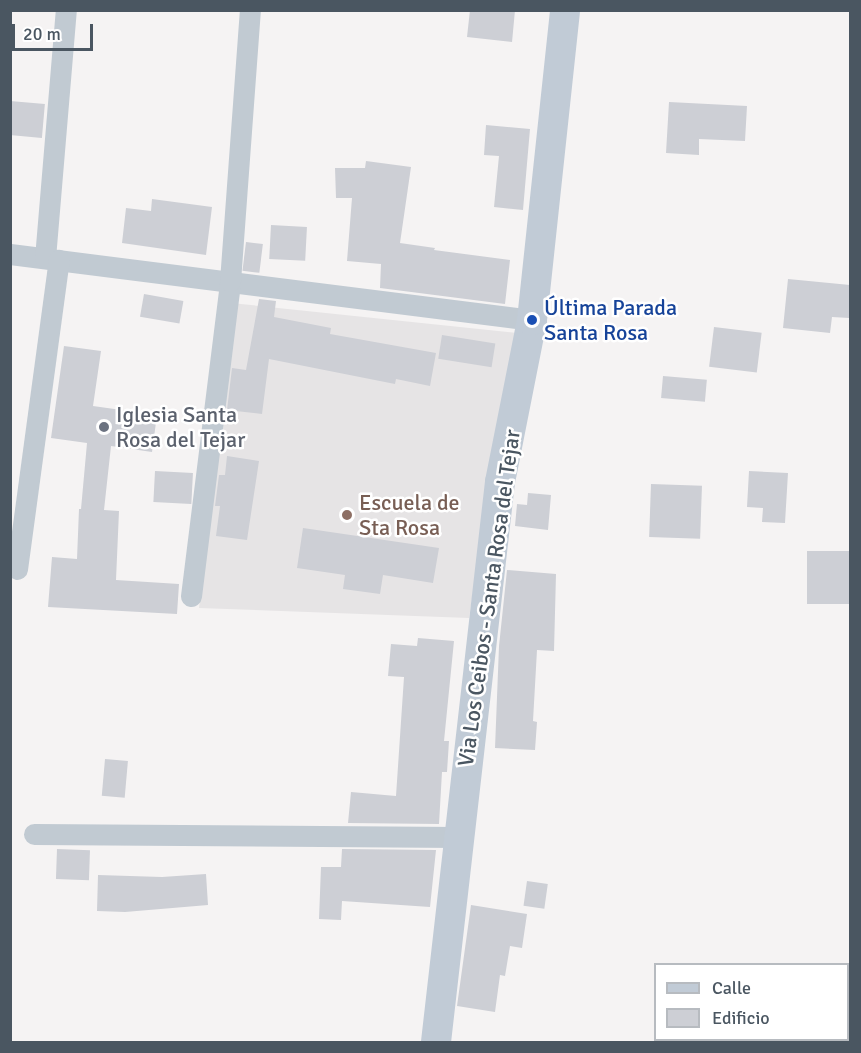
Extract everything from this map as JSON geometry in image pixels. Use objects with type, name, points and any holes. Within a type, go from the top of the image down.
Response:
[{"type":"main road","name":"Via Los Ceibos - Santa Rosa del Tejar","points":[[436,1042],[500,482],[532,320],[565,10]]},
{"type":"street","points":[[17,569],[52,259],[66,10]]},
{"type":"street","points":[[191,596],[230,281],[250,10]]},
{"type":"street","points":[[10,254],[532,320]]},
{"type":"street","points":[[34,834],[458,837]]},
{"type":"shaded area","name":"Escuela de Sta Rosa","points":[[231,303],[517,333],[499,421],[469,618],[199,608]]},
{"type":"building","points":[[470,10],[515,10],[512,42],[467,37]]},
{"type":"building","points":[[10,101],[45,104],[42,138],[10,135]]},
{"type":"building","points":[[669,102],[747,106],[745,141],[699,139],[699,155],[666,153]]},
{"type":"building","points":[[486,125],[530,129],[523,210],[494,207],[499,156],[484,155]]},
{"type":"building","points":[[366,161],[411,167],[400,243],[510,260],[505,304],[380,288],[381,264],[347,261],[352,198],[336,198],[335,168],[365,168]]},
{"type":"building","points":[[152,199],[212,207],[206,255],[122,243],[126,208],[151,211]]},
{"type":"building","points":[[271,225],[307,227],[305,261],[269,259]]},
{"type":"building","points":[[246,242],[263,244],[259,273],[242,271]]},
{"type":"building","points":[[788,279],[850,285],[849,318],[832,317],[830,333],[783,328]]},
{"type":"building","points":[[144,294],[183,301],[179,324],[140,317]]},
{"type":"building","points":[[259,299],[276,301],[274,317],[331,328],[330,334],[436,353],[430,386],[396,379],[395,384],[269,359],[262,414],[227,410],[232,368],[246,370]]},
{"type":"building","points":[[714,327],[762,333],[757,373],[709,367]]},
{"type":"building","points":[[442,335],[495,343],[492,367],[438,359]]},
{"type":"building","points":[[64,346],[101,351],[93,406],[157,415],[152,452],[111,446],[104,510],[119,511],[116,580],[179,584],[177,614],[48,607],[52,557],[77,559],[79,509],[81,509],[87,443],[51,438]]},
{"type":"building","points":[[663,376],[707,380],[705,402],[661,398]]},
{"type":"building","points":[[227,456],[259,461],[247,540],[216,536],[220,506],[215,506],[219,475],[225,475]]},
{"type":"building","points":[[155,471],[193,473],[191,504],[153,502]]},
{"type":"building","points":[[749,471],[788,473],[785,523],[762,522],[763,508],[747,507]]},
{"type":"building","points":[[651,484],[702,486],[700,539],[649,537]]},
{"type":"building","points":[[528,493],[551,495],[548,530],[515,526],[517,504],[527,505]]},
{"type":"building","points":[[303,528],[439,548],[433,583],[383,575],[380,594],[343,589],[345,575],[297,568]]},
{"type":"building","points":[[807,551],[850,551],[850,604],[807,604]]},
{"type":"building","points":[[507,570],[556,574],[554,651],[537,650],[533,721],[537,722],[535,750],[495,748],[499,646]]},
{"type":"building","points":[[418,638],[454,641],[444,741],[449,741],[447,772],[442,772],[439,824],[348,823],[351,792],[396,796],[404,677],[388,676],[391,644],[417,646]]},
{"type":"building","points":[[105,759],[128,761],[125,798],[102,796]]},
{"type":"building","points":[[57,849],[90,850],[89,880],[56,879]]},
{"type":"building","points":[[342,849],[436,850],[430,907],[342,901],[341,920],[319,919],[321,867],[341,867]]},
{"type":"building","points":[[206,874],[208,905],[125,912],[97,911],[98,875],[162,877]]},
{"type":"building","points":[[527,881],[548,884],[544,909],[524,906]]},
{"type":"building","points":[[471,905],[527,914],[522,948],[510,946],[505,976],[500,975],[495,1012],[457,1006]]},
{"type":"place","name":"Última Parada Santa Rosa","points":[[532,320]]},
{"type":"place","name":"Iglesia Santa Rosa del Tejar","points":[[104,427]]},
{"type":"place","name":"Escuela de Sta Rosa","points":[[347,515]]}]
